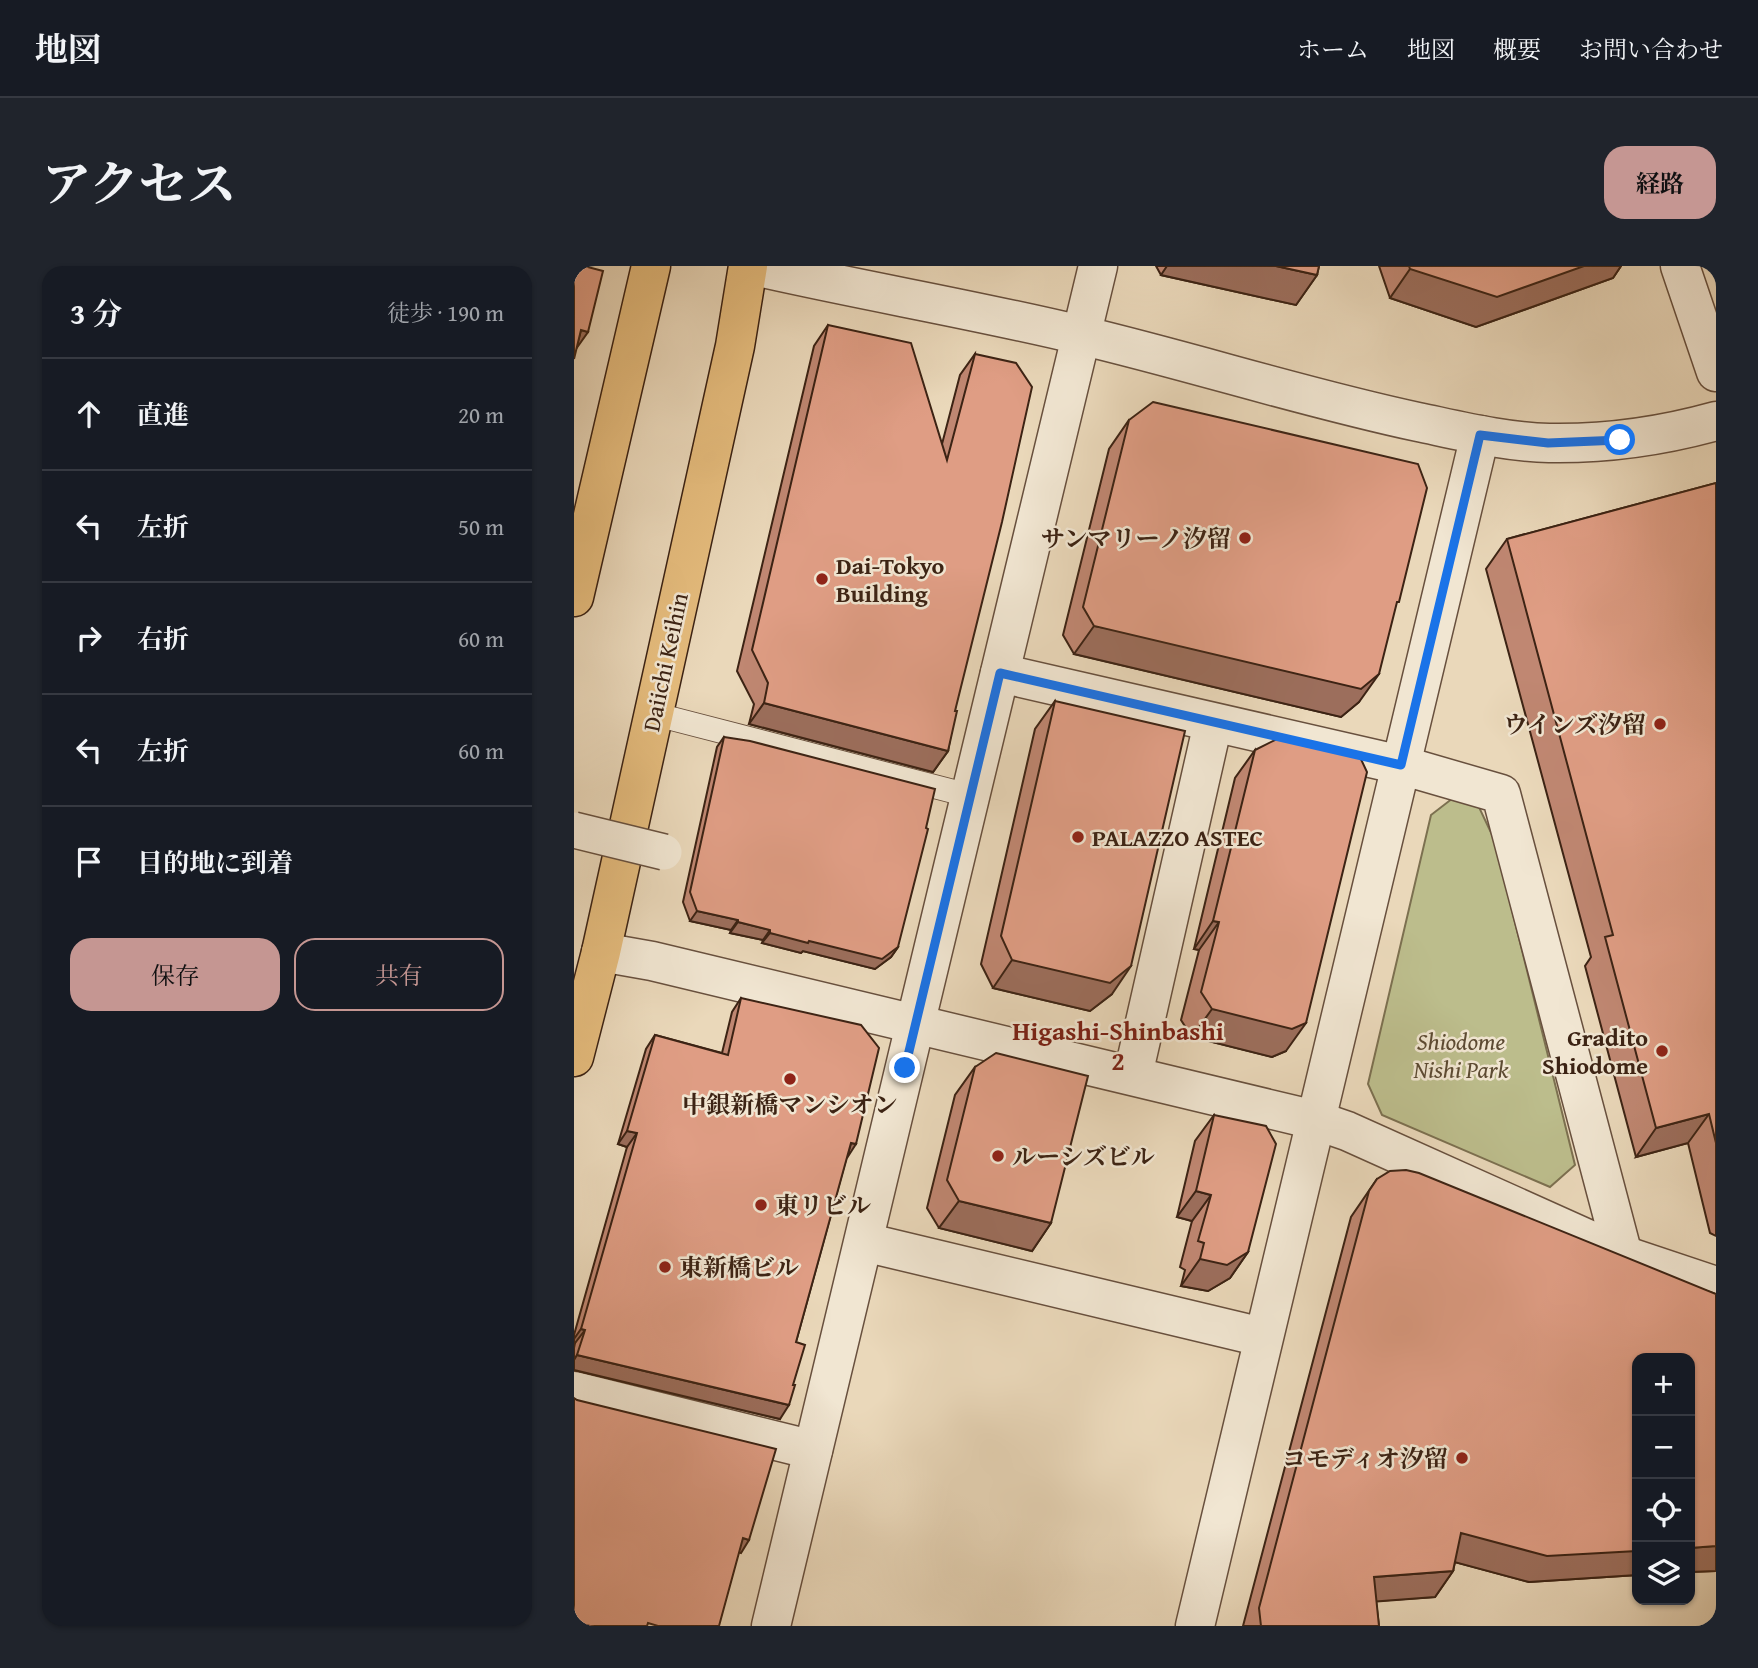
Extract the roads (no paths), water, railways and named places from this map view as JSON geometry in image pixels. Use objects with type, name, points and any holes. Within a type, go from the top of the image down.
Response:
[{"type":"highway","points":[[574,597],[651,266]]},
{"type":"highway","name":"Daiichi Keihin","points":[[574,1057],[601,952],[735,346],[748,266]]},
{"type":"street","points":[[754,266],[1082,335],[1363,410],[1480,435],[1548,443],[1620,440],[1716,421]]},
{"type":"street","points":[[771,1626],[1098,266]]},
{"type":"street","points":[[1680,266],[1716,372]]},
{"type":"street","points":[[1195,1626],[1480,435]]},
{"type":"street","points":[[1000,673],[1401,765],[1501,794],[1623,1255]]},
{"type":"street","points":[[1133,1075],[1213,723]]},
{"type":"street","points":[[574,831],[664,852]]},
{"type":"street","points":[[601,952],[652,961],[1315,1120],[1347,1131],[1623,1255],[1716,1286]]},
{"type":"street","points":[[864,1242],[1262,1337]]},
{"type":"street","points":[[574,1391],[813,1450]]},
{"type":"lane","points":[[654,714],[971,796]]},
{"type":"place","name":"サンマリーノ汐留","points":[[1245,538]]},
{"type":"place","name":"Dai-Tokyo Building","points":[[822,579]]},
{"type":"place","name":"ウインズ汐留","points":[[1660,724]]},
{"type":"place","name":"PALAZZO ASTEC","points":[[1078,837]]},
{"type":"place","name":"Gradito Shiodome","points":[[1662,1051]]},
{"type":"place","name":"中銀新橋マンシオン","points":[[790,1079]]},
{"type":"place","name":"ルーシズビル","points":[[998,1156]]},
{"type":"place","name":"東リビル","points":[[761,1205]]},
{"type":"place","name":"東新橋ビル","points":[[665,1267]]},
{"type":"place","name":"コモディオ汐留","points":[[1462,1458]]},
{"type":"district","name":"Higashi-Shinbashi 2","points":[[1118,1045]]},
{"type":"park label","name":"Shiodome Nishi Park","points":[[1461,1055]]}]
